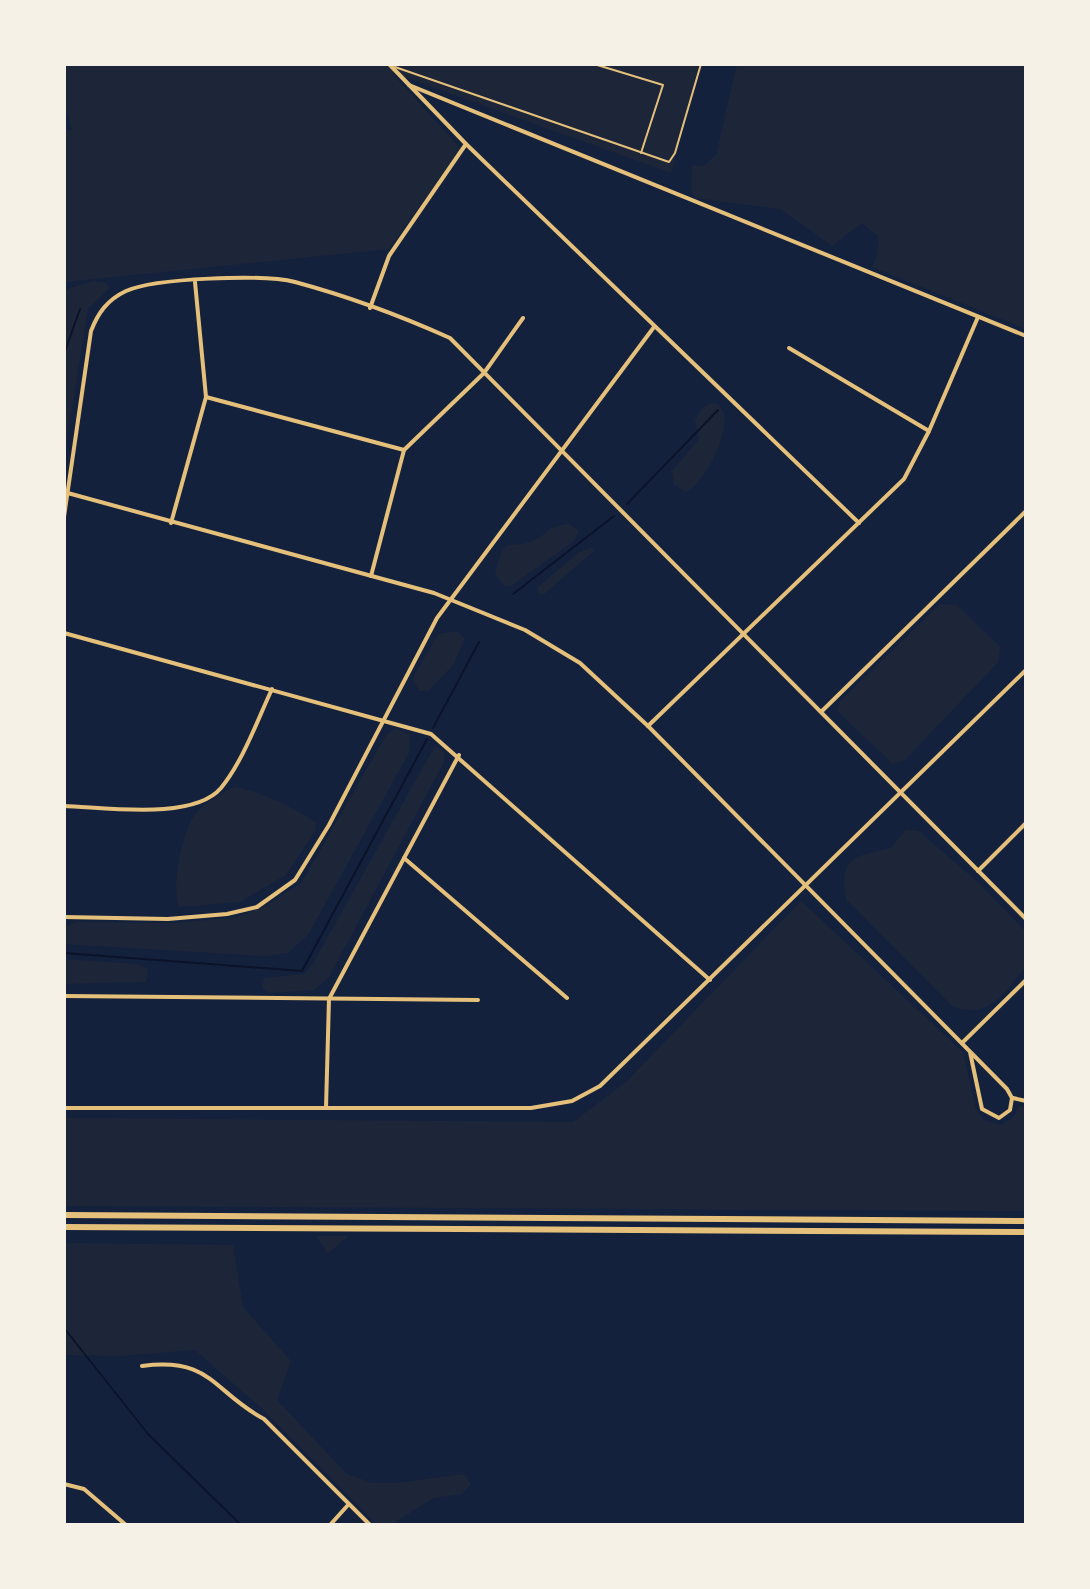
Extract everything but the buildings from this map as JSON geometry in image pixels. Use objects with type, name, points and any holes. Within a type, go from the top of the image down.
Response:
[{"type":"highway","points":[[64,1215],[1026,1221]]},
{"type":"highway","points":[[64,1227],[1026,1232]]},
{"type":"street","points":[[390,64],[466,144],[859,523]]},
{"type":"street","points":[[409,85],[1026,336]]},
{"type":"street","points":[[370,308],[389,256],[466,144]]},
{"type":"street","points":[[64,517],[86,355],[97,314],[112,299],[128,290],[152,284],[266,277],[295,282],[450,338],[1026,919]]},
{"type":"street","points":[[171,523],[206,397],[195,282]]},
{"type":"street","points":[[648,726],[904,479],[929,431],[978,317]]},
{"type":"street","points":[[371,576],[404,450],[484,373],[523,318]]},
{"type":"street","points":[[64,917],[168,919],[227,914],[257,907],[295,880],[450,599],[564,452],[654,327]]},
{"type":"street","points":[[789,348],[929,431]]},
{"type":"street","points":[[206,397],[404,450]]},
{"type":"street","points":[[66,493],[450,599],[525,630],[580,663],[648,726],[962,1043],[1012,1098],[1026,1101]]},
{"type":"street","points":[[822,711],[1026,511]]},
{"type":"street","points":[[64,633],[431,734],[459,755],[710,980]]},
{"type":"street","points":[[64,1108],[531,1108],[572,1101],[600,1086],[1026,670]]},
{"type":"street","points":[[64,806],[177,809],[199,804],[220,789],[272,689]]},
{"type":"street","points":[[326,1108],[329,999],[459,755]]},
{"type":"street","points":[[978,871],[1026,823]]},
{"type":"street","points":[[404,858],[567,998]]},
{"type":"street","points":[[962,1043],[1026,980]]},
{"type":"street","points":[[64,996],[478,1000]]},
{"type":"street","points":[[970,1052],[985,1114],[999,1118],[1006,1114],[1012,1098]]},
{"type":"street","points":[[142,1366],[169,1362],[200,1370],[215,1379],[243,1408],[264,1419],[370,1525]]},
{"type":"street","points":[[64,1484],[84,1489],[126,1525]]},
{"type":"street","points":[[330,1525],[348,1505]]},
{"type":"lane","points":[[390,64],[669,162],[675,153],[701,64]]},
{"type":"lane","points":[[594,64],[663,85],[641,154]]},
{"type":"shaded area","points":[[64,64],[700,64],[671,173],[391,72],[461,149],[389,249],[64,282],[64,130],[72,130],[64,104]]},
{"type":"shaded area","points":[[737,64],[1026,64],[1026,329],[872,267],[877,256],[878,236],[862,223],[832,246],[780,209],[695,198],[691,190],[692,165],[703,166],[716,155]]},
{"type":"shaded area","points":[[93,281],[106,283],[110,288],[88,308],[64,458],[64,290]]},
{"type":"shaded area","points":[[711,403],[718,404],[723,412],[723,434],[707,470],[686,492],[674,485],[672,471],[699,439],[695,419],[702,408]]},
{"type":"shaded area","points":[[568,524],[579,530],[574,541],[511,586],[503,585],[495,573],[505,547],[534,540],[551,529]]},
{"type":"shaded area","points":[[590,548],[595,550],[544,594],[539,594],[537,588],[579,552]]},
{"type":"shaded area","points":[[940,604],[957,605],[1000,647],[998,662],[905,760],[893,764],[837,711],[840,701]]},
{"type":"shaded area","points":[[456,631],[465,638],[454,664],[428,691],[419,691],[413,678],[438,634]]},
{"type":"shaded area","points":[[396,728],[410,735],[410,751],[308,935],[288,953],[266,956],[64,944],[64,927],[76,922],[176,923],[237,917],[267,905],[302,882],[386,735]]},
{"type":"shaded area","points":[[435,746],[444,752],[444,762],[329,977],[314,990],[270,993],[262,988],[264,978],[305,974],[312,965]]},
{"type":"shaded area","points":[[235,787],[267,796],[297,811],[316,822],[315,831],[286,875],[240,902],[179,907],[177,874],[190,824],[207,803]]},
{"type":"shaded area","points":[[906,829],[919,831],[981,885],[1026,932],[1026,967],[995,1002],[986,1007],[965,1009],[952,1006],[846,899],[845,874],[852,860],[891,848]]},
{"type":"shaded area","points":[[801,901],[963,1052],[976,1109],[984,1120],[1001,1125],[1014,1117],[1019,1106],[1026,1108],[1026,1211],[64,1206],[64,1118],[573,1122],[626,1082]]},
{"type":"shaded area","points":[[64,959],[137,964],[148,969],[146,982],[64,984]]},
{"type":"shaded area","points":[[316,1236],[349,1236],[328,1253]]},
{"type":"shaded area","points":[[64,1243],[233,1245],[243,1307],[291,1361],[277,1400],[347,1474],[372,1483],[397,1483],[464,1474],[471,1484],[462,1494],[433,1498],[391,1525],[377,1525],[261,1408],[195,1350],[119,1356],[64,1355]]},
{"type":"waterway","points":[[64,354],[80,309]]},
{"type":"waterway","points":[[627,504],[718,410]]},
{"type":"waterway","points":[[513,594],[614,516]]},
{"type":"waterway","points":[[433,728],[479,642]]},
{"type":"waterway","points":[[64,953],[302,971],[427,739]]},
{"type":"waterway","points":[[64,1328],[148,1434],[241,1525]]}]
